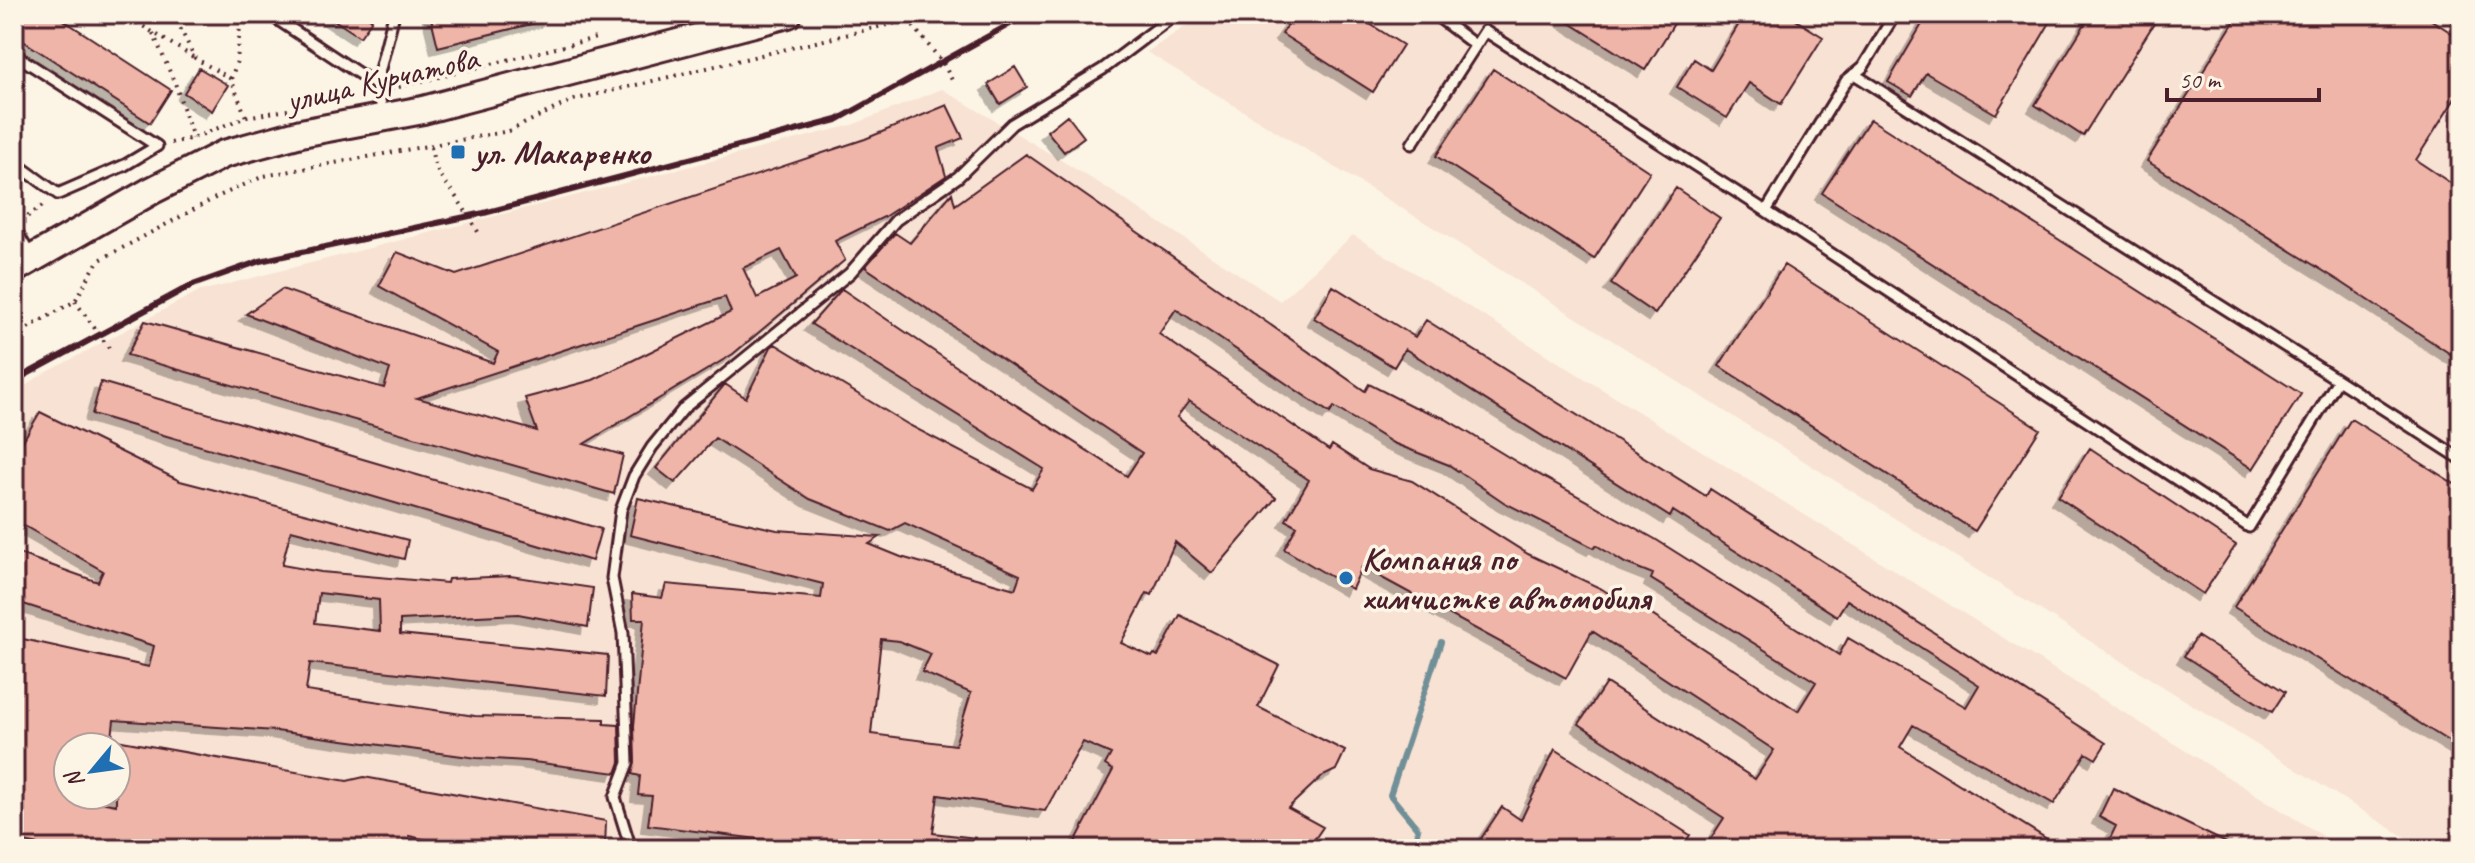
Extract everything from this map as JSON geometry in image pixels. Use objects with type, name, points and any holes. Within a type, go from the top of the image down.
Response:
[{"type":"main road","name":"улица Курчатова","points":[[22,266],[151,191],[224,154],[301,133],[423,110],[788,14]]},
{"type":"street","points":[[14,236],[22,266]]},
{"type":"lane","points":[[269,14],[376,85]]},
{"type":"lane","points":[[384,117],[376,85],[394,14]]},
{"type":"lane","points":[[631,849],[615,797],[628,763],[623,633],[612,578],[621,510],[634,476],[652,447],[684,408],[850,273],[896,220],[958,177],[1012,124],[1103,69],[1176,14]]},
{"type":"lane","points":[[1434,14],[1475,45]]},
{"type":"lane","points":[[1766,211],[1846,81],[1863,67],[1895,14]]},
{"type":"lane","points":[[2452,14],[2461,20]]},
{"type":"lane","points":[[1412,144],[1485,31],[2249,527],[2338,380]]},
{"type":"lane","points":[[14,54],[157,146],[125,165],[58,194],[14,162]]},
{"type":"lane","points":[[1854,74],[2461,459]]},
{"type":"path","points":[[123,14],[231,79],[246,117]]},
{"type":"path","points":[[173,14],[195,58]]},
{"type":"path","points":[[231,79],[237,61],[241,14]]},
{"type":"path","points":[[14,336],[75,301],[98,261],[217,197],[264,176],[509,131],[573,100],[908,20],[917,14]]},
{"type":"path","points":[[908,20],[943,63],[952,80]]},
{"type":"path","points":[[153,33],[176,86],[193,138]]},
{"type":"path","points":[[416,81],[610,35]]},
{"type":"path","points":[[431,147],[441,180],[455,194],[480,235]]},
{"type":"path","points":[[75,301],[109,348]]},
{"type":"shaded area","points":[[1204,14],[2461,14],[2461,849],[2424,849],[1434,228],[1147,52]]},
{"type":"shaded area","points":[[942,89],[1099,183],[1280,301],[1353,235],[2344,849],[14,849],[14,394],[38,377],[197,292],[852,125]]},
{"type":"building","points":[[14,14],[54,14],[171,90],[150,123],[14,35]]},
{"type":"building","points":[[325,14],[364,14],[372,20],[360,37]]},
{"type":"building","points":[[430,14],[548,14],[548,20],[438,47]]},
{"type":"building","points":[[1295,14],[1354,14],[1403,45],[1373,92],[1282,34]]},
{"type":"building","points":[[1556,14],[1680,14],[1645,70]]},
{"type":"building","points":[[1745,14],[1786,14],[1823,37],[1781,104],[1749,83],[1727,118],[1677,87],[1694,59],[1711,70]]},
{"type":"building","points":[[1928,14],[2055,14],[1996,114],[1926,73],[1912,96],[1888,82]]},
{"type":"building","points":[[2091,14],[2160,14],[2083,136],[2035,105]]},
{"type":"building","points":[[2239,14],[2422,14],[2461,39],[2461,89],[2416,160],[2461,190],[2461,361],[2147,161]]},
{"type":"building","points":[[1015,67],[1027,87],[1000,104],[988,84]]},
{"type":"building","points":[[199,68],[228,85],[212,111],[184,93]]},
{"type":"building","points":[[1493,69],[1650,172],[1594,259],[1436,156]]},
{"type":"building","points":[[947,105],[963,138],[938,148],[946,176],[884,217],[835,241],[845,260],[733,354],[584,444],[623,455],[614,494],[127,355],[145,321],[384,388],[390,369],[246,314],[282,289],[493,363],[498,352],[379,286],[397,252],[456,275],[865,139]],"holes":[[[781,250],[796,278],[757,298],[743,268]],[[725,297],[731,312],[593,380],[525,398],[537,431],[417,398]]]},
{"type":"building","points":[[1067,115],[1084,137],[1064,152],[1047,131]]},
{"type":"building","points":[[1870,119],[2301,394],[2253,469],[1822,193]]},
{"type":"building","points":[[1026,154],[1365,391],[1369,384],[1444,418],[1655,539],[1839,655],[1848,638],[1966,707],[1979,685],[1847,600],[1837,616],[1673,511],[1670,517],[1405,349],[1394,367],[1314,318],[1333,286],[1415,337],[1426,320],[1706,496],[1710,489],[2106,743],[2096,759],[2086,753],[2054,804],[1913,725],[1900,747],[2063,849],[1704,849],[1724,818],[1579,724],[1606,683],[1755,779],[1774,750],[1592,631],[1566,678],[1362,567],[1352,589],[1284,549],[1297,526],[1286,520],[1309,480],[1189,401],[1177,417],[1276,498],[1212,573],[1175,542],[1152,595],[1147,593],[1121,643],[1152,657],[1154,654],[1158,656],[1180,615],[1279,665],[1258,707],[1345,751],[1336,770],[1321,777],[1288,808],[1323,827],[1308,849],[1083,849],[1074,844],[1113,770],[1105,765],[1111,754],[1083,742],[1045,811],[938,795],[933,833],[976,838],[976,849],[835,849],[648,825],[652,796],[638,795],[640,776],[632,774],[644,619],[633,619],[632,594],[662,598],[666,584],[821,598],[823,584],[630,535],[638,498],[777,530],[880,537],[869,544],[901,557],[1015,589],[1020,575],[905,523],[890,531],[810,499],[715,438],[675,483],[656,468],[725,384],[746,398],[775,344],[909,425],[1032,489],[1044,469],[811,324],[842,289],[1127,476],[1142,453],[865,267],[895,233],[910,243],[952,193],[955,205]],"holes":[[[1176,309],[1330,413],[1334,407],[1393,443],[1449,465],[1505,503],[1653,574],[1651,579],[1816,682],[1798,711],[1635,604],[1632,609],[1602,589],[1528,554],[1412,481],[1369,469],[1332,445],[1329,450],[1159,334]],[[881,639],[899,641],[931,654],[922,672],[971,693],[955,745],[871,734]]]},
{"type":"building","points":[[1676,188],[1720,218],[1655,314],[1611,284]]},
{"type":"building","points":[[1784,265],[2040,429],[1975,531],[1719,366]]},
{"type":"building","points":[[101,382],[601,529],[592,561],[92,414]]},
{"type":"building","points":[[40,412],[180,481],[408,540],[404,559],[291,530],[282,565],[321,572],[447,583],[448,579],[510,576],[593,588],[588,627],[518,614],[400,620],[400,634],[608,655],[606,696],[310,663],[306,691],[475,716],[604,719],[604,724],[619,725],[620,762],[616,773],[276,731],[114,720],[113,731],[52,731],[52,811],[132,811],[132,743],[347,781],[364,777],[606,821],[605,849],[470,849],[409,836],[408,849],[60,849],[14,840],[14,637],[149,667],[154,646],[14,601],[14,552],[98,582],[103,571],[14,520],[14,456]],"holes":[[[319,593],[379,600],[380,631],[315,623]]]},
{"type":"building","points":[[2351,419],[2461,488],[2461,749],[2234,607]]},
{"type":"building","points":[[2090,448],[2236,545],[2203,594],[2058,497]]},
{"type":"building","points":[[2197,636],[2285,692],[2272,712],[2184,656]]},
{"type":"building","points":[[1555,749],[1690,835],[1681,849],[1493,849],[1480,840],[1502,807],[1521,820]]},
{"type":"building","points":[[2113,788],[2239,849],[2105,849],[2116,826],[2099,817]]},
{"type":"waterway","points":[[1413,849],[1418,829],[1390,795],[1441,642]]},
{"type":"railway","points":[[14,381],[190,286],[260,261],[484,213],[837,120],[1028,14]]},
{"type":"place","name":"ул. Макаренко","points":[[458,152]]},
{"type":"place","name":"Компания по химчистке автомобиля","points":[[1346,578]]}]
